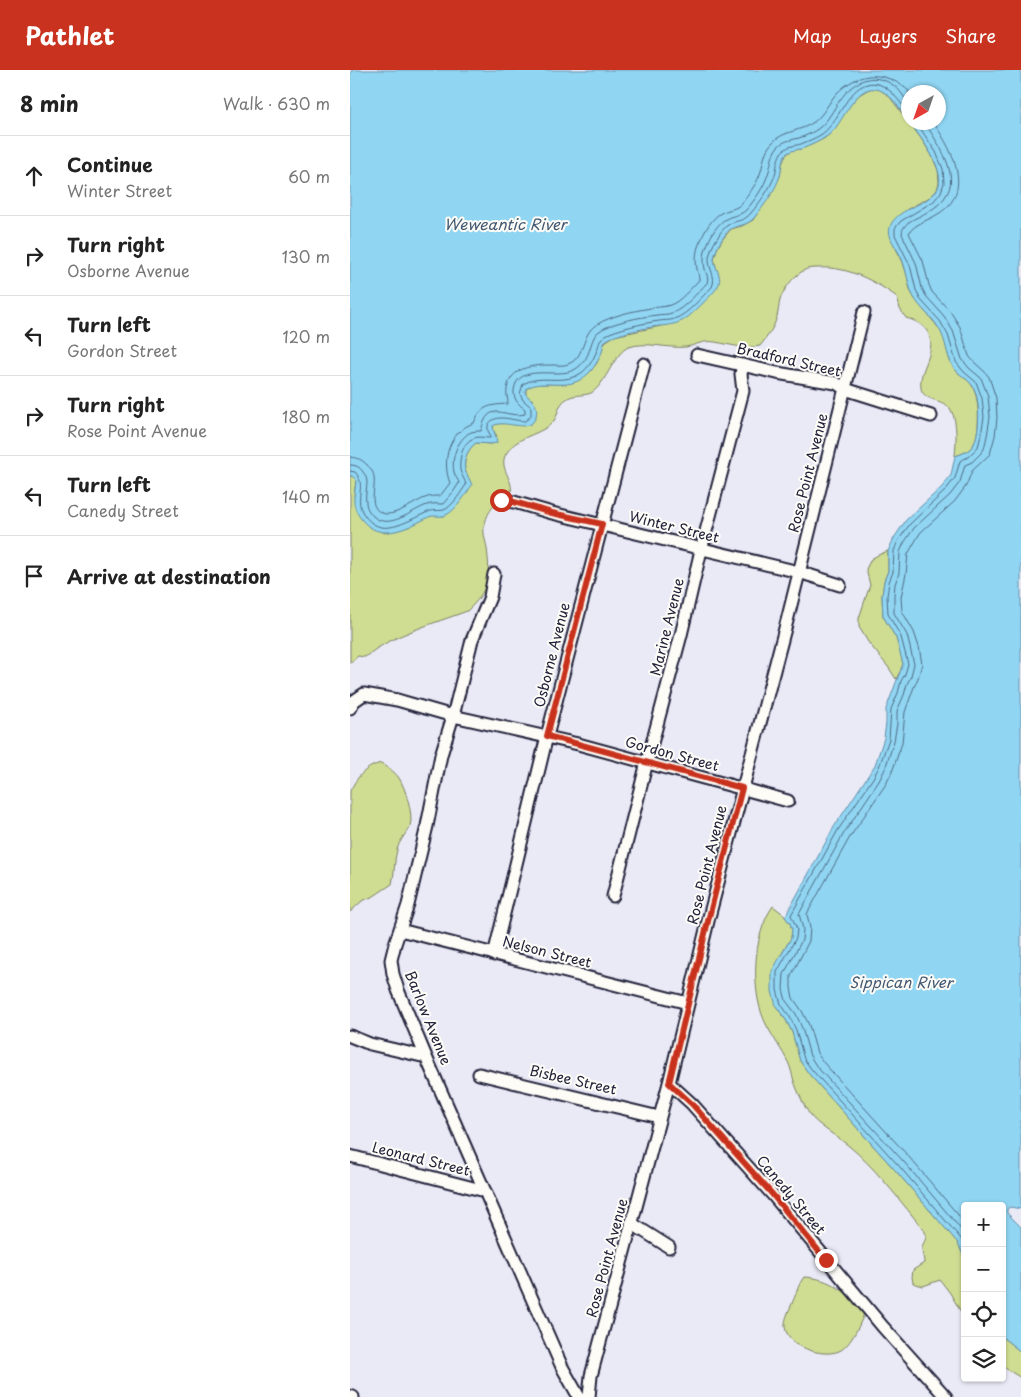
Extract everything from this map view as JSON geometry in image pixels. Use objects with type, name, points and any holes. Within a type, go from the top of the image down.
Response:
[{"type":"street","name":"Rose Point Avenue","points":[[589,1397],[591,1376],[669,1083],[742,788],[799,572],[864,312]]},
{"type":"street","name":"Bradford Street","points":[[697,355],[836,383],[845,388],[931,416]]},
{"type":"street","name":"Osborne Avenue","points":[[494,955],[547,736],[644,364]]},
{"type":"street","name":"Marine Avenue","points":[[613,896],[743,391],[741,374],[743,365]]},
{"type":"street","name":"Winter Street","points":[[501,500],[701,550],[799,572],[840,585]]},
{"type":"street","name":"Barlow Avenue","points":[[494,574],[490,597],[472,640],[441,755],[428,826],[408,905],[391,960],[398,990],[426,1057],[562,1367],[579,1397]]},
{"type":"street","name":"Gordon Street","points":[[350,708],[354,701],[364,694],[397,700],[453,716],[578,744],[788,801]]},
{"type":"street","name":"Nelson Street","points":[[400,930],[688,1003]]},
{"type":"street","points":[[350,1036],[370,1044],[426,1057]]},
{"type":"street","name":"Bisbee Street","points":[[479,1074],[660,1116]]},
{"type":"street","name":"Canedy Street","points":[[669,1083],[692,1104],[772,1194],[883,1327],[946,1397]]},
{"type":"street","name":"Leonard Street","points":[[350,1156],[485,1191]]},
{"type":"street","points":[[631,1223],[669,1247]]},
{"type":"green space","points":[[869,89],[879,89],[889,96],[901,112],[901,130],[915,130],[931,154],[938,170],[939,182],[937,190],[930,197],[906,210],[894,245],[903,263],[911,292],[943,335],[950,361],[954,368],[974,389],[978,406],[978,425],[972,447],[964,453],[955,456],[956,427],[951,410],[944,403],[926,396],[921,388],[921,379],[931,348],[931,341],[923,327],[913,320],[906,318],[900,309],[897,297],[870,280],[850,272],[829,268],[807,269],[795,277],[786,289],[780,299],[774,326],[760,346],[742,347],[711,342],[703,342],[686,347],[636,345],[629,347],[619,355],[601,383],[591,393],[574,396],[564,401],[550,425],[520,440],[506,454],[504,464],[511,493],[506,500],[494,506],[486,518],[484,535],[489,567],[484,590],[480,597],[467,611],[401,636],[365,657],[358,656],[350,663],[350,476],[356,480],[354,496],[384,533],[408,527],[431,515],[443,516],[449,513],[463,498],[471,485],[465,470],[465,458],[468,451],[476,443],[491,444],[497,436],[493,426],[502,423],[533,400],[527,395],[527,388],[539,384],[566,384],[589,373],[597,363],[605,342],[614,336],[661,326],[719,276],[714,259],[717,249],[731,229],[753,220],[775,186],[786,155],[792,150],[801,149],[825,138],[833,131],[859,95]]},
{"type":"green space","points":[[888,551],[888,571],[884,581],[882,596],[883,616],[896,638],[903,664],[896,679],[859,627],[859,618],[870,585],[866,569],[871,559]]},
{"type":"green space","points":[[381,763],[395,773],[401,782],[410,808],[410,826],[398,847],[392,884],[374,896],[362,901],[350,912],[350,791],[362,773],[370,767]]},
{"type":"green space","points":[[773,906],[790,923],[792,930],[791,938],[781,955],[776,1006],[792,1032],[800,1061],[809,1074],[958,1243],[961,1250],[961,1312],[940,1280],[923,1286],[913,1283],[913,1270],[924,1263],[922,1249],[926,1238],[925,1232],[867,1162],[813,1119],[804,1104],[788,1062],[767,1026],[758,998],[756,982],[757,949],[766,918]]},
{"type":"green space","points":[[804,1277],[823,1280],[838,1287],[865,1309],[862,1320],[852,1339],[839,1351],[832,1353],[815,1352],[799,1345],[787,1334],[785,1327],[786,1317]]},
{"type":"green space","points":[[1006,1340],[1021,1352],[1021,1378],[1006,1369]]},
{"type":"water","points":[[352,70],[1021,70],[1021,1209],[1010,1207],[1007,1209],[1007,1213],[1021,1227],[1021,1352],[1006,1340],[1006,1202],[961,1202],[961,1250],[958,1243],[895,1170],[809,1074],[800,1061],[792,1032],[776,1006],[772,991],[772,971],[791,938],[792,930],[790,923],[785,917],[834,827],[875,765],[884,738],[886,709],[903,664],[896,638],[883,616],[882,596],[884,581],[888,571],[888,551],[906,520],[942,487],[951,475],[955,456],[970,449],[976,438],[979,414],[975,391],[970,382],[953,366],[939,329],[913,296],[905,268],[892,242],[889,231],[891,224],[898,216],[928,199],[937,190],[939,173],[936,164],[915,130],[946,130],[946,85],[901,85],[901,111],[892,99],[882,91],[870,89],[864,91],[849,107],[830,134],[812,145],[786,154],[783,159],[778,182],[762,208],[751,221],[730,230],[721,241],[714,258],[720,281],[719,284],[710,296],[688,317],[675,324],[634,331],[605,341],[595,365],[586,376],[578,381],[566,384],[539,384],[527,388],[525,392],[534,402],[536,408],[536,416],[533,422],[523,426],[498,424],[493,426],[497,443],[476,443],[471,448],[465,458],[465,470],[472,485],[455,508],[443,516],[430,517],[401,530],[385,532],[369,527],[358,514],[354,500],[356,480],[350,476],[350,75]]},
{"type":"route","points":[[501,500],[602,524],[547,736],[742,788],[669,1083],[692,1104],[772,1194],[826,1260]]},
{"type":"water label","name":"Weweantic River","points":[[505,225]]},
{"type":"water label","name":"Sippican River","points":[[901,983]]}]
